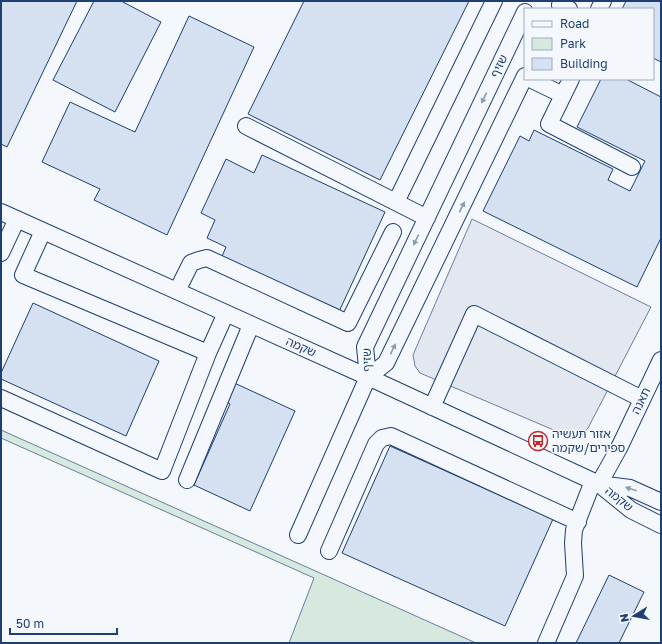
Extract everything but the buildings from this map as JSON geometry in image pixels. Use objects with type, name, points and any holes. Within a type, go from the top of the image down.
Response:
[{"type":"street","points":[[396,202],[494,1]]},
{"type":"street","name":"שזיף","points":[[368,377],[365,347],[524,14]]},
{"type":"street","name":"שזיף","points":[[368,377],[386,363],[524,78]]},
{"type":"street","points":[[532,80],[563,95]]},
{"type":"street","points":[[570,80],[549,124],[632,167]]},
{"type":"street","points":[[246,126],[427,218]]},
{"type":"street","name":"שקמה","points":[[1,212],[368,377],[596,482],[631,510],[661,525]]},
{"type":"street","points":[[1,253],[17,218]]},
{"type":"street","points":[[43,231],[23,275],[208,353]]},
{"type":"street","points":[[177,291],[191,263],[207,258],[348,323],[392,232]]},
{"type":"street","points":[[1,398],[162,471],[208,353],[226,313]]},
{"type":"street","points":[[432,407],[474,314],[642,399]]},
{"type":"street","points":[[187,480],[251,325]]},
{"type":"street","name":"תאנה","points":[[546,643],[575,576],[573,543],[574,530],[596,482],[618,448],[661,360]]},
{"type":"street","points":[[298,535],[368,377]]},
{"type":"street","points":[[329,551],[376,444],[382,438],[391,436],[578,522]]},
{"type":"street","name":"שקמה","points":[[596,482],[630,488],[661,502]]},
{"type":"green space","points":[[1,430],[476,643],[289,643],[314,578],[1,438]]},
{"type":"shaded area","points":[[472,219],[651,307],[588,428],[582,435],[570,437],[420,373],[415,366],[413,355]]},
{"type":"place","name":"אזור תעשיה ספירים/שקמה","points":[[538,441]]}]
